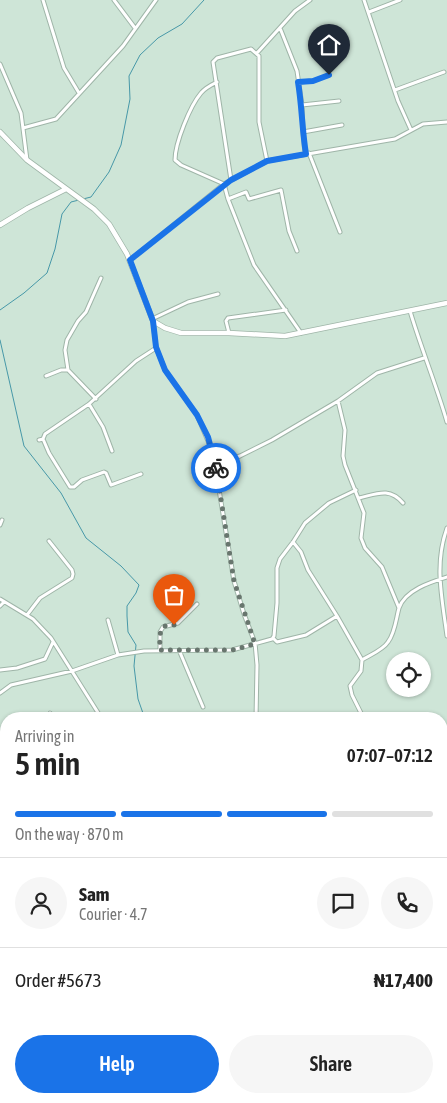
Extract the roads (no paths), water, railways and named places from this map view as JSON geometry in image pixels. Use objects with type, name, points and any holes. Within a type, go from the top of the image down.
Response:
[{"type":"main road","points":[[0,132],[27,160],[94,209],[109,224],[130,260],[153,320],[165,328],[181,333],[228,333],[270,336],[301,333],[447,303]]},
{"type":"main road","points":[[0,225],[28,208],[66,189]]},
{"type":"street","points":[[43,0],[64,68],[79,94]]},
{"type":"street","points":[[114,0],[135,28]]},
{"type":"street","points":[[23,128],[56,119],[117,52],[156,0]]},
{"type":"street","points":[[256,53],[295,10],[310,0]]},
{"type":"street","points":[[364,0],[370,12],[398,101],[411,130]]},
{"type":"street","points":[[370,12],[400,0]]},
{"type":"street","points":[[280,28],[297,71],[302,105],[302,132],[307,154],[340,232]]},
{"type":"street","points":[[231,180],[214,60],[252,49],[256,53],[259,59],[259,122],[267,161]]},
{"type":"street","points":[[0,64],[21,113],[27,160]]},
{"type":"street","points":[[395,90],[444,72]]},
{"type":"street","points":[[298,82],[313,81],[329,75]]},
{"type":"street","points":[[217,82],[205,89],[194,104],[186,121],[175,156],[177,163],[180,165],[224,184]]},
{"type":"street","points":[[302,105],[339,101]]},
{"type":"street","points":[[130,260],[224,184],[267,161],[395,139],[423,124],[447,122]]},
{"type":"street","points":[[302,132],[342,125]]},
{"type":"street","points":[[224,184],[254,265],[301,333]]},
{"type":"street","points":[[228,199],[246,192],[249,199],[282,190],[289,231],[296,251]]},
{"type":"street","points":[[96,399],[68,370],[65,350],[67,340],[78,321],[86,312],[101,278]]},
{"type":"street","points":[[218,294],[188,302],[153,320],[156,347],[165,370],[197,415],[208,437],[215,464],[234,581],[255,644],[257,660],[256,712]]},
{"type":"street","points":[[228,333],[226,321],[228,318],[286,310]]},
{"type":"street","points":[[410,311],[424,358],[436,385],[447,422]]},
{"type":"street","points":[[141,474],[111,485],[104,472],[82,480],[74,487],[70,487],[48,453],[43,439],[45,434],[96,399],[136,361],[156,347]]},
{"type":"street","points":[[215,464],[253,450],[338,401],[377,373],[424,358]]},
{"type":"street","points":[[46,376],[61,370],[68,370]]},
{"type":"street","points":[[338,401],[344,430],[343,456],[364,513],[360,534],[362,544],[382,567],[399,608]]},
{"type":"street","points":[[89,404],[103,427],[112,451]]},
{"type":"street","points":[[38,440],[43,439]]},
{"type":"street","points":[[273,638],[277,603],[277,568],[283,554],[305,523],[330,503],[356,490]]},
{"type":"street","points":[[359,498],[386,492],[394,495],[403,503]]},
{"type":"street","points":[[0,525],[2,520]]},
{"type":"street","points":[[447,528],[440,548],[440,579],[447,636]]},
{"type":"street","points":[[27,615],[40,598],[72,578],[72,570],[49,541]]},
{"type":"street","points":[[293,542],[299,548],[308,570],[362,660],[361,671],[350,686],[352,695],[360,712]]},
{"type":"street","points":[[362,660],[388,644],[399,608],[406,597],[431,582],[447,576]]},
{"type":"street","points":[[0,599],[36,622],[53,642],[98,712]]},
{"type":"street","points":[[0,606],[4,602]]},
{"type":"street","points":[[160,650],[160,632],[163,627],[178,623],[197,604]]},
{"type":"street","points":[[273,638],[277,642],[306,635],[337,616]]},
{"type":"street","points":[[108,620],[118,655]]},
{"type":"street","points":[[0,692],[11,685],[72,671],[118,655],[144,650],[232,650],[273,638]]},
{"type":"street","points":[[0,670],[17,668],[33,661],[37,662],[45,659],[53,642]]},
{"type":"street","points":[[179,650],[203,707]]},
{"type":"waterway","points":[[83,199],[91,197],[109,172],[121,145],[130,99],[129,76],[140,55],[158,38],[182,24],[204,0]]},
{"type":"waterway","points":[[0,310],[47,273],[55,249],[62,214],[71,202],[79,200]]},
{"type":"waterway","points":[[0,340],[24,446],[61,493],[86,538],[121,566],[139,585],[127,606],[127,616],[128,632],[136,645],[134,666],[138,699],[143,712]]}]
